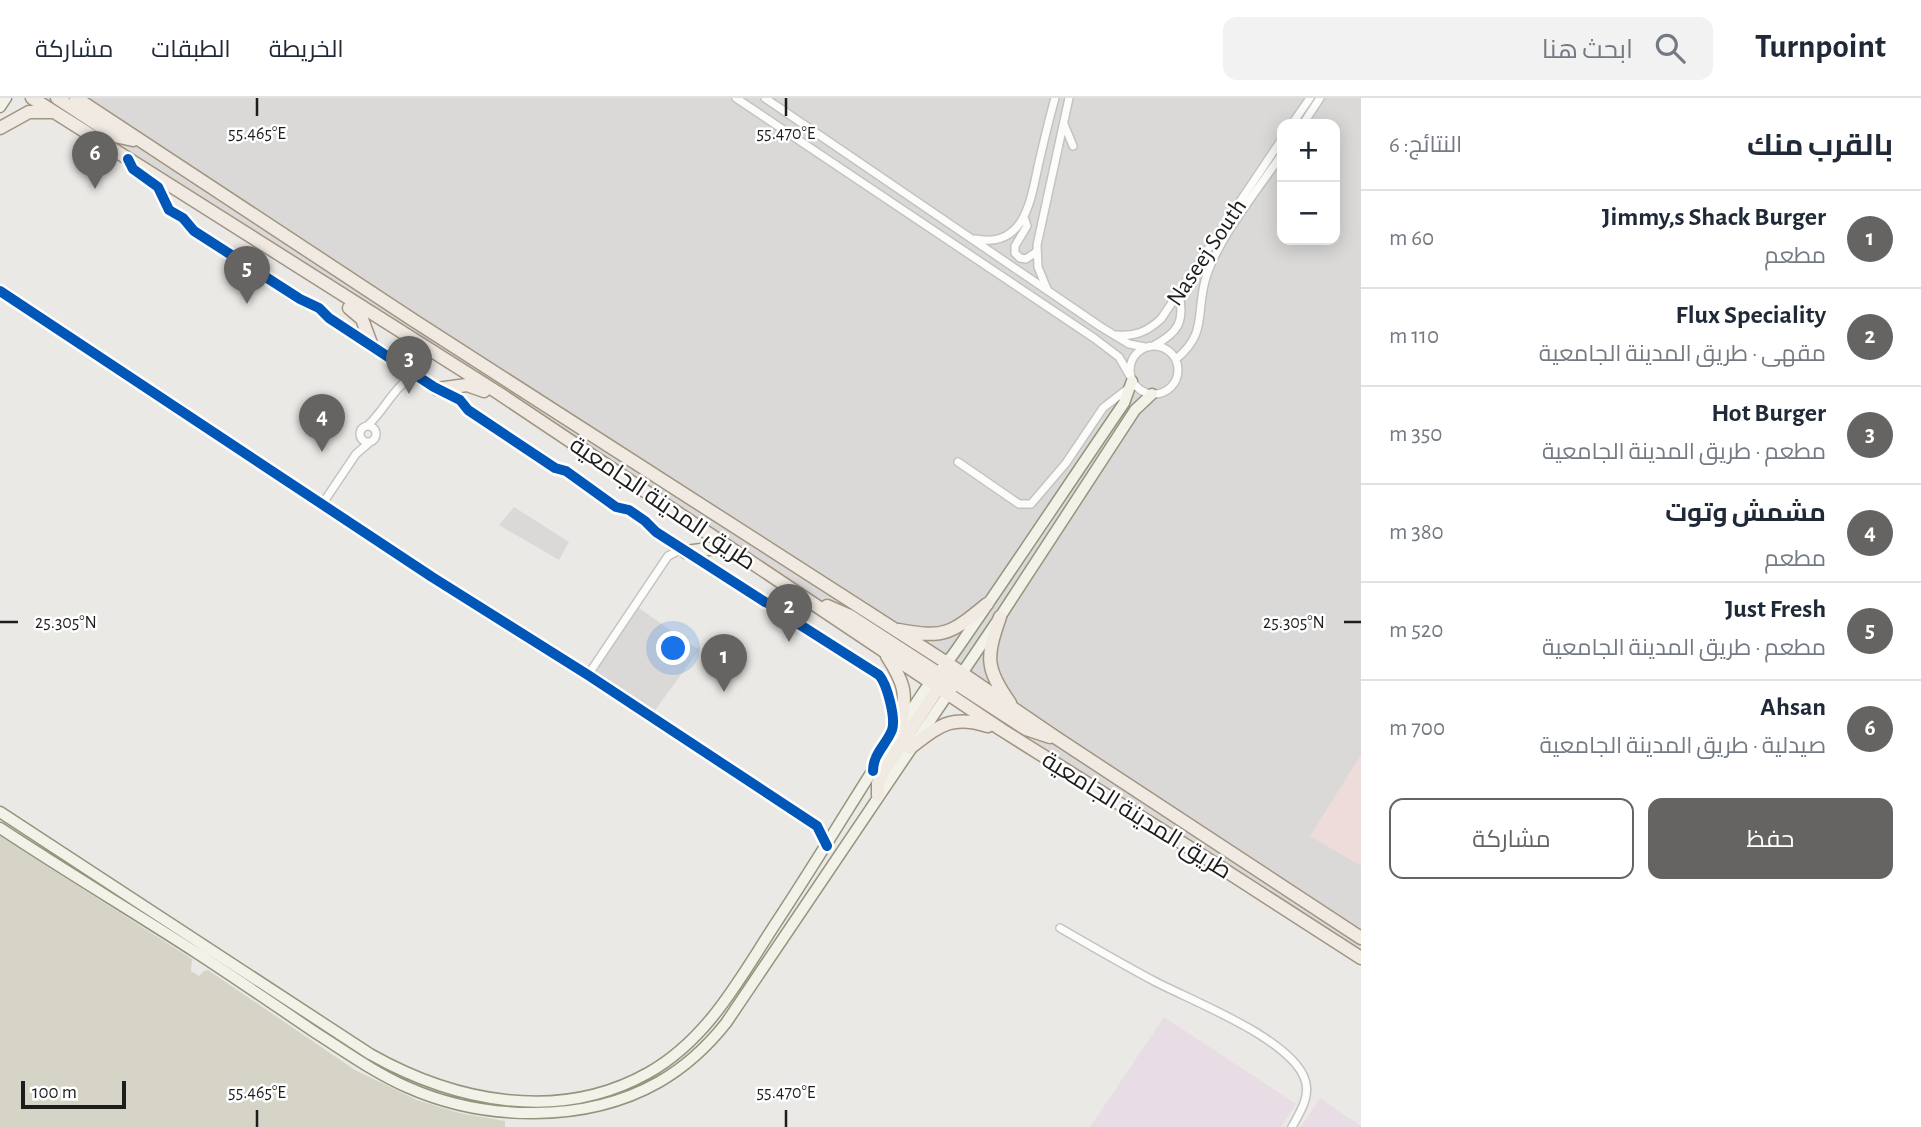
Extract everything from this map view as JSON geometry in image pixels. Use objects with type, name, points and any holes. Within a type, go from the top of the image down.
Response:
[{"type":"main road","points":[[0,107],[6,98]]},
{"type":"main road","name":"طريق المدينة الجامعية","points":[[32,98],[500,394],[885,652],[1014,709],[1361,938]]},
{"type":"main road","points":[[57,98],[115,136],[136,140]]},
{"type":"main road","name":"طريق المدينة الجامعية","points":[[81,100],[136,140],[764,548],[892,628],[1002,730],[1361,958]]},
{"type":"main road","points":[[0,128],[29,112],[53,112]]},
{"type":"main road","points":[[337,292],[344,304],[360,317],[372,346]]},
{"type":"main road","points":[[0,828],[197,953],[366,1065],[407,1087],[451,1103],[500,1111],[545,1112],[594,1107],[638,1093],[673,1073],[701,1051],[726,1023],[911,748],[945,678],[987,604],[1124,403],[1131,381]]},
{"type":"main road","points":[[437,389],[467,385],[487,393],[500,394]]},
{"type":"main road","points":[[0,812],[394,1067],[459,1092],[518,1102],[568,1100],[611,1090],[646,1074],[677,1055],[703,1030],[827,846],[901,726],[1000,617],[1135,410],[1152,394]]},
{"type":"main road","points":[[684,550],[716,548],[744,557]]},
{"type":"main road","points":[[814,603],[850,616],[1032,732],[1055,737]]},
{"type":"main road","points":[[892,628],[927,635],[944,633],[958,627],[987,604]]},
{"type":"main road","points":[[1000,617],[990,648],[990,667],[996,682],[1014,709]]},
{"type":"main road","points":[[885,652],[905,691],[901,726]]},
{"type":"main road","points":[[878,794],[878,783],[883,772],[945,678]]},
{"type":"main road","points":[[911,748],[938,727],[956,720],[974,721],[1002,730]]},
{"type":"street","points":[[736,98],[1115,353],[1138,389],[1152,394],[1162,393],[1174,384],[1178,374],[1176,359],[1169,351],[1129,344],[1111,333],[765,98]]},
{"type":"street","points":[[971,238],[988,240],[1002,237],[1013,231],[1024,217],[1055,98]]},
{"type":"street","points":[[1050,293],[1039,273],[1036,253],[1069,98]]},
{"type":"street","points":[[1295,119],[1310,98]]},
{"type":"street","points":[[1306,119],[1320,98]]},
{"type":"street","points":[[1064,123],[1073,146]]},
{"type":"street","name":"Naseej South","points":[[1111,333],[1127,335],[1149,329],[1161,318],[1277,147]]},
{"type":"street","points":[[128,159],[133,169],[158,187],[169,209],[183,218],[191,229],[300,299],[319,307],[329,318],[437,389],[460,400],[471,412],[555,468],[574,476],[588,489],[616,507],[629,510],[666,539],[765,602],[784,611],[794,621],[879,675],[886,685],[892,726],[874,760],[873,771]]},
{"type":"street","points":[[1176,359],[1187,350],[1200,325],[1205,282],[1217,252],[1277,162]]},
{"type":"street","points":[[906,211],[915,199]]},
{"type":"street","points":[[1024,217],[1026,229],[1015,246],[1015,253],[1026,259],[1036,253]]},
{"type":"street","points":[[0,291],[432,577],[588,675],[817,826],[840,824]]},
{"type":"street","points":[[958,462],[1019,504],[1031,504],[1066,463],[1103,408],[1131,381],[1131,361],[1136,352],[1169,337],[1178,325],[1181,311],[1179,294]]},
{"type":"street","points":[[400,387],[401,366]]},
{"type":"street","points":[[356,454],[362,430],[371,428],[407,379],[417,376]]},
{"type":"street","points":[[323,503],[356,454],[374,439],[371,428]]},
{"type":"street","points":[[361,436],[369,442]]},
{"type":"street","points":[[665,560],[666,539]]},
{"type":"street","points":[[588,675],[665,560],[673,552],[684,550]]},
{"type":"street","points":[[817,826],[827,846]]},
{"type":"street","points":[[1060,928],[1153,981],[1231,1018],[1285,1054],[1300,1070],[1307,1086],[1304,1105],[1292,1127]]},
{"type":"shaded area","points":[[46,98],[1361,98],[1361,956],[375,308]]},
{"type":"shaded area","points":[[514,507],[569,542],[559,560],[499,525]]},
{"type":"shaded area","points":[[636,606],[699,650],[653,713],[596,672]]},
{"type":"shaded area","points":[[1361,755],[1361,866],[1310,836]]},
{"type":"shaded area","points":[[0,836],[192,959],[191,971],[199,976],[208,970],[355,1070],[417,1100],[459,1113],[505,1121],[505,1127],[0,1127]]},
{"type":"shaded area","points":[[1164,1017],[1296,1104],[1281,1127],[1090,1127]]},
{"type":"shaded area","points":[[1320,1098],[1361,1126],[1361,1127],[1301,1127]]},
{"type":"cycle path","points":[[128,159],[133,169],[158,187],[169,210],[183,218],[194,231],[300,299],[319,308],[329,318],[434,387],[460,400],[468,410],[555,468],[566,471],[616,507],[629,510],[656,532],[765,602],[787,612],[794,621],[879,675],[890,701],[893,725],[875,760],[873,771]]},
{"type":"cycle path","points":[[0,291],[432,577],[588,675],[817,826],[827,846]]},
{"type":"place","name":"Ahsan","points":[[95,189]]},
{"type":"place","name":"Just Fresh","points":[[247,304]]},
{"type":"place","name":"Hot Burger","points":[[409,394]]},
{"type":"place","name":"مشمش وتوت","points":[[322,452]]},
{"type":"place","name":"Flux Speciality","points":[[789,642]]},
{"type":"place","name":"Jimmy,s Shack Burger","points":[[724,692]]}]
